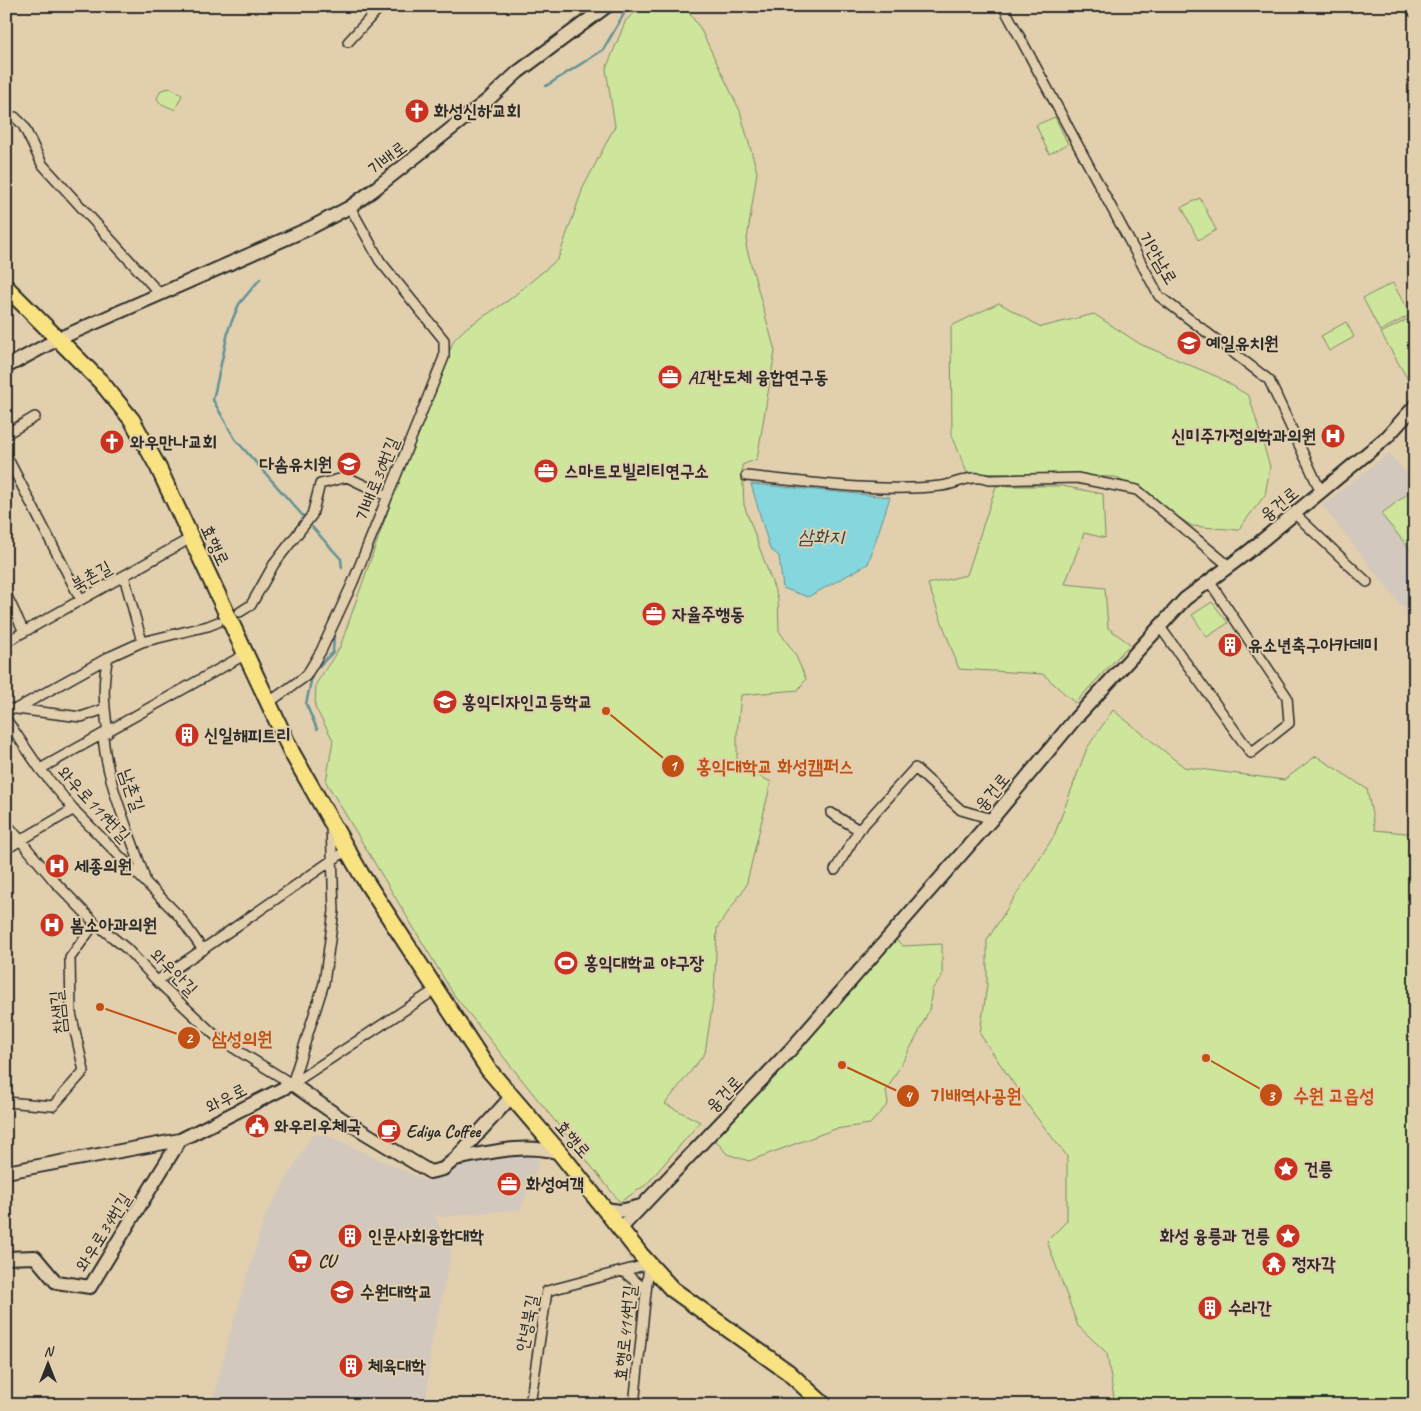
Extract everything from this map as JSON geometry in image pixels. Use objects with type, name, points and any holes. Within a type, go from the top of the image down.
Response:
[{"type":"main road","name":"효행로","points":[[6,287],[101,382],[132,420],[158,466],[292,754],[347,850],[435,990],[488,1069],[560,1153],[649,1264],[672,1289],[788,1372],[824,1405]]},
{"type":"street","points":[[348,42],[381,6]]},
{"type":"street","name":"기배로","points":[[6,367],[58,339],[310,228],[350,207],[440,140],[518,72],[607,6]]},
{"type":"street","name":"기안남로","points":[[1003,6],[1159,296],[1269,380],[1321,492]]},
{"type":"street","points":[[1412,6],[1415,11]]},
{"type":"street","points":[[11,117],[23,124],[42,164],[161,295]]},
{"type":"street","name":"기배로30번길","points":[[268,703],[306,676],[321,652],[353,582],[444,357],[444,340],[380,261],[350,207]]},
{"type":"street","name":"융건로","points":[[621,1228],[792,1048],[992,819],[1075,719],[1185,599],[1295,514],[1387,437],[1415,406]]},
{"type":"street","points":[[6,434],[35,417]]},
{"type":"street","points":[[6,456],[81,600]]},
{"type":"street","points":[[746,476],[888,489],[943,486],[977,476],[989,480],[1076,478],[1137,490],[1229,566]]},
{"type":"street","points":[[240,612],[251,605],[274,564],[312,515],[320,484],[347,477],[387,496]]},
{"type":"street","points":[[1295,514],[1367,582]]},
{"type":"street","name":"북촌길","points":[[6,642],[191,538]]},
{"type":"street","points":[[124,576],[142,642]]},
{"type":"street","points":[[1160,627],[1251,753],[1289,723],[1287,697],[1209,581]]},
{"type":"street","points":[[6,594],[24,632]]},
{"type":"street","points":[[11,709],[108,657],[142,642],[218,622]]},
{"type":"street","name":"와우로119번길","points":[[40,769],[106,734],[246,654]]},
{"type":"street","name":"남촌길","points":[[108,657],[104,675],[106,734],[104,756],[146,881]]},
{"type":"street","points":[[11,709],[81,717],[104,709]]},
{"type":"street","name":"와우로119번길","points":[[6,720],[40,769],[74,809],[179,916],[203,950]]},
{"type":"street","points":[[835,870],[859,830],[914,768],[960,810],[992,819]]},
{"type":"street","points":[[6,849],[74,809]]},
{"type":"street","points":[[830,813],[859,830]]},
{"type":"street","points":[[292,1084],[324,983],[334,911],[330,820]]},
{"type":"street","name":"와우안길","points":[[6,823],[55,882],[94,922],[127,949],[157,981],[219,1039],[292,1084],[342,1120],[430,1172],[443,1169],[456,1159],[511,1097]]},
{"type":"street","points":[[157,981],[347,850]]},
{"type":"street","name":"참샘길","points":[[6,1102],[53,1106],[84,1071],[71,1013],[70,958],[94,922]]},
{"type":"street","name":"와우로","points":[[6,1172],[180,1140],[292,1084],[435,990]]},
{"type":"street","name":"와우로34번길","points":[[6,1258],[35,1258],[56,1282],[90,1287],[180,1140]]},
{"type":"street","points":[[456,1159],[503,1150],[539,1147],[560,1153]]},
{"type":"street","points":[[605,1209],[620,1211],[641,1206]]},
{"type":"street","name":"안녕북길","points":[[530,1405],[546,1291],[649,1264]]},
{"type":"street","name":"효행로414번길","points":[[634,1405],[649,1264]]},
{"type":"street","points":[[624,1272],[646,1290]]},
{"type":"shaded area","points":[[1389,453],[1415,484],[1415,623],[1322,505]]},
{"type":"shaded area","name":"수원대학교","points":[[312,1135],[327,1135],[426,1181],[472,1160],[517,1154],[540,1160],[521,1209],[443,1217],[434,1214],[452,1252],[431,1345],[426,1405],[212,1405],[230,1333],[265,1217]]},
{"type":"green space","points":[[643,6],[684,6],[700,28],[740,111],[757,172],[746,246],[775,351],[757,459],[742,465],[744,505],[778,599],[779,631],[795,654],[806,679],[798,690],[741,695],[737,734],[737,765],[771,782],[746,886],[717,928],[714,994],[705,1053],[665,1104],[700,1122],[647,1184],[620,1202],[454,995],[326,782],[333,740],[315,707],[316,684],[340,647],[404,465],[454,340],[466,328],[509,300],[558,259],[583,188],[615,126],[606,69],[626,20]]},
{"type":"green space","points":[[171,88],[182,95],[175,110],[160,103],[157,98],[161,90]]},
{"type":"green space","points":[[1055,117],[1068,144],[1049,154],[1036,125]]},
{"type":"green space","points":[[1200,198],[1216,230],[1198,240],[1182,207]]},
{"type":"green space","points":[[1393,283],[1410,315],[1380,331],[1363,298]]},
{"type":"green space","points":[[999,303],[1041,327],[1094,314],[1140,344],[1218,377],[1249,396],[1270,467],[1265,495],[1238,530],[1192,526],[1116,477],[967,473],[952,435],[951,326]]},
{"type":"green space","points":[[1412,317],[1415,322],[1414,390],[1381,333]]},
{"type":"green space","points":[[1346,322],[1354,337],[1329,351],[1321,336]]},
{"type":"green space","points":[[996,486],[1062,486],[1103,494],[1105,538],[1084,533],[1065,584],[1105,588],[1108,628],[1130,644],[1075,703],[1043,674],[959,669],[928,584],[967,575]]},
{"type":"green space","points":[[1415,488],[1415,551],[1413,553],[1381,514]]},
{"type":"green space","points":[[1212,602],[1228,623],[1207,637],[1192,615]]},
{"type":"green space","points":[[1113,710],[1184,767],[1284,780],[1316,756],[1367,789],[1375,830],[1415,834],[1415,1405],[1115,1405],[1107,1353],[1078,1326],[1047,1241],[1067,1221],[1067,1156],[1034,1114],[980,1034],[987,985],[987,940],[1054,836],[1087,748]]},
{"type":"green space","points":[[896,940],[903,946],[942,944],[942,977],[932,989],[929,1010],[916,1038],[886,1091],[888,1104],[870,1124],[835,1129],[749,1161],[727,1154],[715,1139]]},
{"type":"water","name":"삼화지","points":[[751,484],[890,497],[868,564],[808,597],[783,588],[779,556],[770,549]]},
{"type":"waterway","points":[[546,86],[603,50],[625,12],[631,6]]},
{"type":"waterway","points":[[260,279],[239,304],[229,328],[213,400],[235,439],[303,516]]},
{"type":"waterway","points":[[312,527],[341,559],[342,568]]},
{"type":"waterway","points":[[317,729],[306,704],[313,672],[333,652],[334,636]]},
{"type":"place","name":"화성신하교회","points":[[417,111]]},
{"type":"place","name":"예일유치원","points":[[1189,343]]},
{"type":"place","name":"AI·반도체 융합연구동","points":[[670,377]]},
{"type":"place","name":"신미주가정의학과의원","points":[[1333,436]]},
{"type":"place","name":"와우만나교회","points":[[112,442]]},
{"type":"place","name":"다솜유치원","points":[[349,464]]},
{"type":"place","name":"스마트모빌리티연구소","points":[[546,471]]},
{"type":"place","name":"자율주행동","points":[[654,614]]},
{"type":"place","name":"유소년축구아카데미","points":[[1230,645]]},
{"type":"place","name":"홍익디자인고등학교","points":[[445,702]]},
{"type":"place","name":"홍익대학교 화성캠퍼스","points":[[606,711]]},
{"type":"place","name":"신일해피트리","points":[[187,735]]},
{"type":"place","name":"세종의원","points":[[57,866]]},
{"type":"place","name":"봄소아과의원","points":[[52,925]]},
{"type":"place","name":"홍익대학교 야구장","points":[[566,963]]},
{"type":"place","name":"삼성의원","points":[[100,1007]]},
{"type":"place","name":"수원 고읍성","points":[[1206,1058]]},
{"type":"place","name":"기배역사공원","points":[[842,1065]]},
{"type":"place","name":"와우리우체국","points":[[257,1126]]},
{"type":"place","name":"Ediya Coffee","points":[[389,1131]]},
{"type":"place","name":"건릉","points":[[1286,1169]]},
{"type":"place","name":"화성여객","points":[[509,1184]]},
{"type":"place","name":"인문사회융합대학","points":[[350,1236]]},
{"type":"place","name":"화성 융릉과 건릉","points":[[1288,1236]]},
{"type":"place","name":"CU","points":[[300,1261]]},
{"type":"place","name":"정자각","points":[[1274,1264]]},
{"type":"place","name":"수원대학교","points":[[342,1292]]},
{"type":"place","name":"수라간","points":[[1210,1308]]},
{"type":"place","name":"체육대학","points":[[351,1366]]}]
